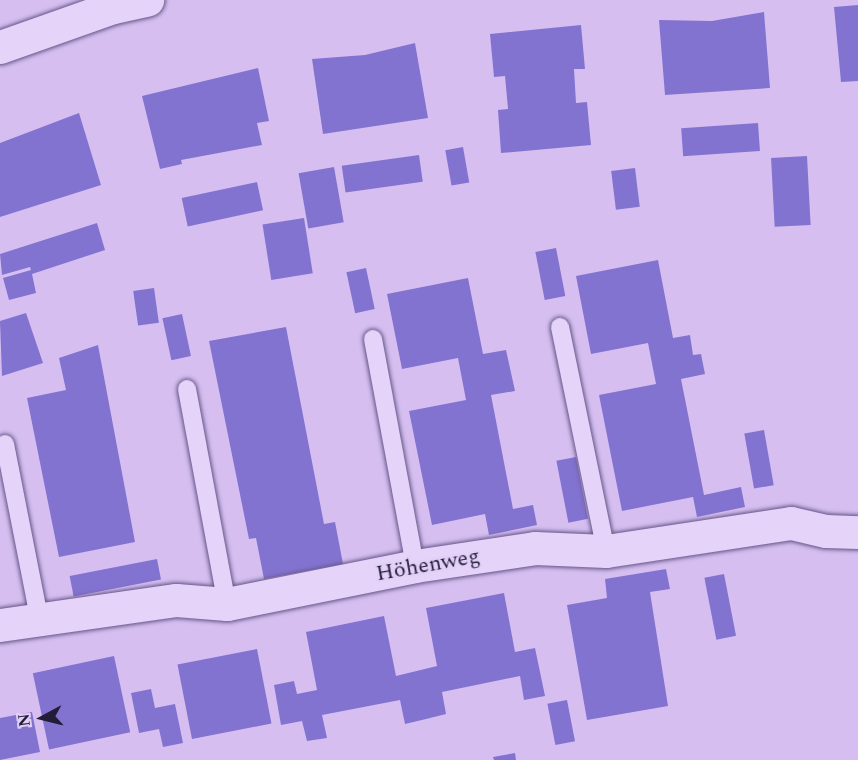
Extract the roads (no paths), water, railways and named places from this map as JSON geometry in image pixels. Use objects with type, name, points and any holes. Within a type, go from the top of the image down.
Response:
[{"type":"street","points":[[0,47],[113,7],[147,0]]},
{"type":"street","name":"Höhenweg","points":[[0,625],[176,600],[227,604],[415,566],[535,548],[606,551],[791,523],[826,531],[858,532]]},
{"type":"lane","points":[[560,327],[606,551]]},
{"type":"lane","points":[[373,339],[415,566]]},
{"type":"lane","points":[[187,389],[227,604]]},
{"type":"lane","points":[[5,444],[39,618]]}]
